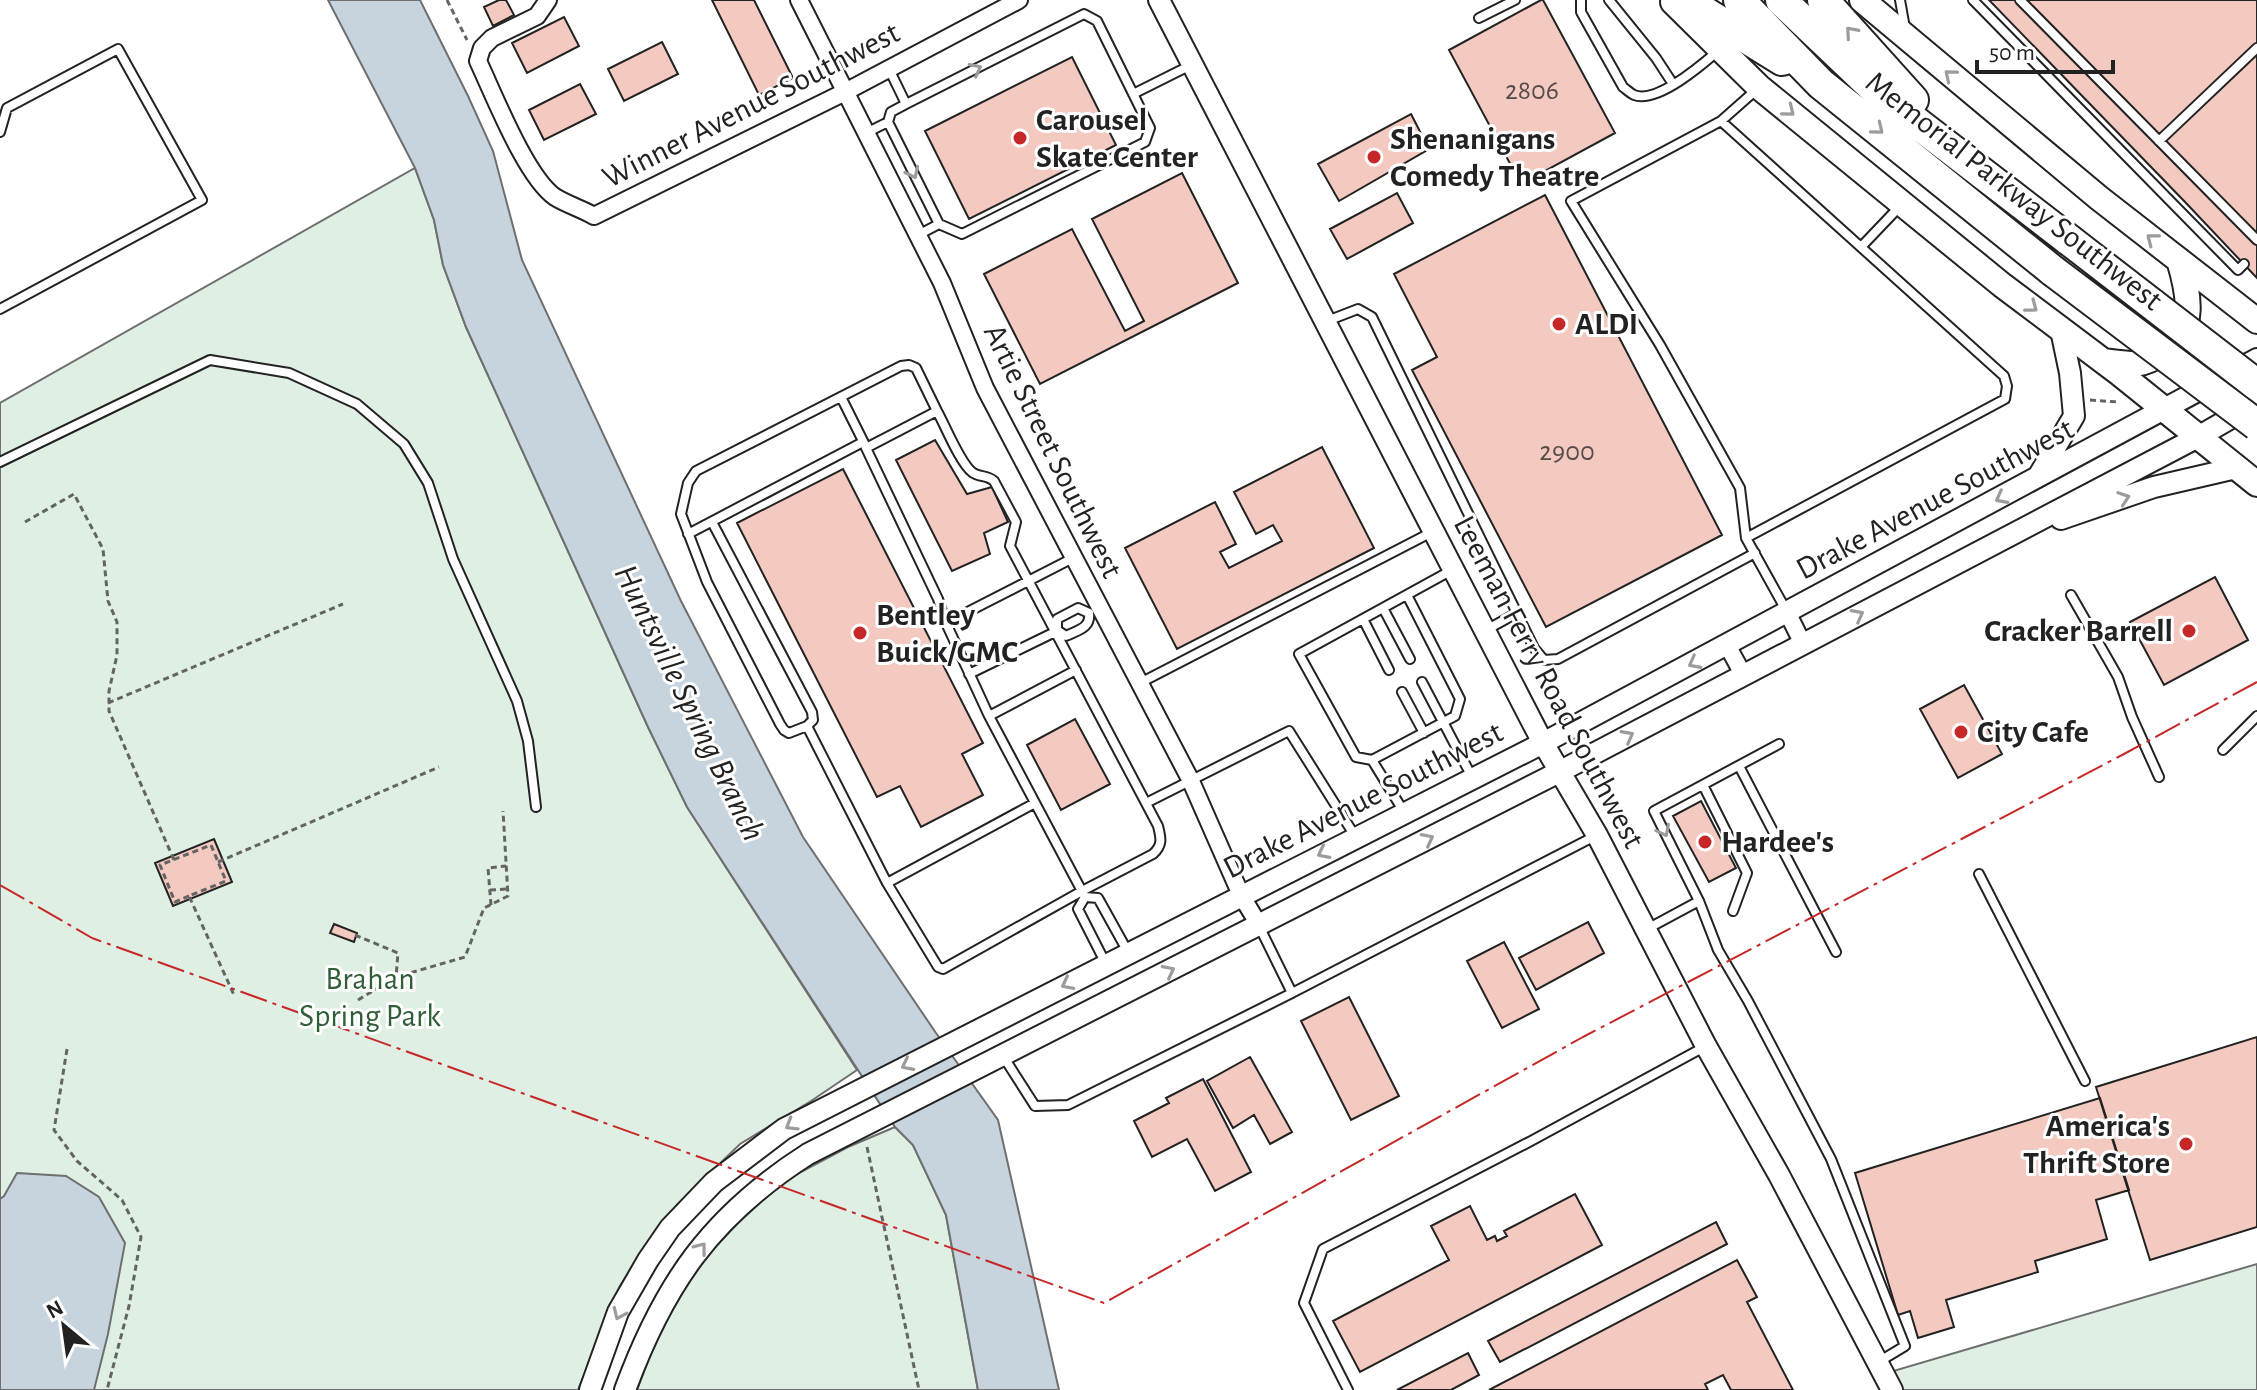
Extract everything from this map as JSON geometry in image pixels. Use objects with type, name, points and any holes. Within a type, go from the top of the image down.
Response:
[{"type":"highway","points":[[1685,0],[1821,84]]},
{"type":"highway","name":"Memorial Parkway Southwest","points":[[1739,0],[1821,84],[2053,271],[2257,425]]},
{"type":"highway","name":"Memorial Parkway Southwest","points":[[1781,0],[1882,96],[2257,385]]},
{"type":"highway","points":[[1823,0],[1924,112],[2069,240]]},
{"type":"main road","points":[[1671,0],[1759,87],[2002,285],[2257,484]]},
{"type":"main road","points":[[1862,0],[2099,198],[2257,321]]},
{"type":"main road","points":[[2103,361],[2148,362],[2171,348],[2182,335],[2188,320],[2188,298],[2179,260]]},
{"type":"street","points":[[478,61],[482,48],[492,38],[537,16],[548,0]]},
{"type":"street","name":"Artie Street Southwest","points":[[799,0],[942,283],[985,388],[1073,558],[1094,610],[1140,683],[1190,779],[1241,895],[1259,925]]},
{"type":"street","name":"Winner Avenue Southwest","points":[[478,61],[527,165],[555,196],[594,216],[845,92],[1019,0]]},
{"type":"street","name":"Leeman Ferry Road Southwest","points":[[1159,0],[1543,743],[1597,835],[1706,1046],[1791,1197],[1892,1390]]},
{"type":"street","points":[[2037,479],[2074,416],[2070,373],[2061,330]]},
{"type":"street","name":"Drake Avenue Southwest","points":[[590,1390],[618,1312],[670,1228],[714,1182],[784,1129],[1543,743],[2257,359]]},
{"type":"street","name":"Drake Avenue Southwest","points":[[625,1390],[640,1349],[670,1290],[704,1242],[778,1173],[862,1125],[1744,676],[2257,403]]},
{"type":"street","points":[[1997,542],[2154,487],[2236,468]]},
{"type":"street","points":[[1787,612],[1803,644]]},
{"type":"street","points":[[1727,645],[1744,676]]},
{"type":"lane","points":[[1479,18],[1515,0]]},
{"type":"lane","points":[[1581,0],[1581,12],[1623,87],[1634,95],[1657,93],[1694,71],[1720,49]]},
{"type":"lane","points":[[1609,0],[1673,84]]},
{"type":"lane","points":[[1900,0],[1908,40]]},
{"type":"lane","points":[[1973,0],[2238,270],[2244,264]]},
{"type":"lane","points":[[2020,0],[2257,240]]},
{"type":"lane","points":[[1084,14],[1097,21],[1150,128],[1145,142],[962,234],[939,224],[888,122],[891,112],[906,104],[1084,14]]},
{"type":"lane","points":[[2159,141],[2257,48]]},
{"type":"lane","points":[[0,132],[7,108],[118,49],[202,200],[0,309]]},
{"type":"lane","points":[[1133,94],[1193,64]]},
{"type":"lane","points":[[888,69],[906,104]]},
{"type":"lane","points":[[1759,87],[1721,121],[1571,201],[1660,345],[1740,488],[1746,538],[1787,612]]},
{"type":"lane","points":[[1721,121],[2004,376],[2007,386],[2005,399],[1746,538]]},
{"type":"lane","points":[[866,133],[888,122]]},
{"type":"lane","points":[[1861,247],[1902,204]]},
{"type":"lane","points":[[918,235],[939,224]]},
{"type":"lane","points":[[1326,321],[1358,309],[1372,317],[1534,648],[1544,660],[1558,659],[1755,553]]},
{"type":"lane","points":[[0,462],[210,360],[289,373],[357,404],[404,444],[428,483],[453,559],[517,701],[528,741],[536,807]]},
{"type":"lane","points":[[712,522],[812,712],[813,720],[807,726],[789,733],[784,730],[707,582],[681,514],[688,483],[696,471],[901,366],[916,368],[968,469],[977,476],[989,476],[994,481],[1016,522],[1010,546],[1158,826],[1161,837],[1158,849],[1083,894],[943,969],[938,967],[887,883],[807,726]]},
{"type":"lane","points":[[841,397],[938,599],[989,716],[1083,894],[1078,909],[1106,964]]},
{"type":"lane","points":[[688,534],[937,411]]},
{"type":"lane","points":[[1140,683],[1434,531]]},
{"type":"lane","points":[[946,623],[1073,558]]},
{"type":"lane","points":[[1407,595],[1460,699],[1455,716],[1372,760],[1356,757],[1299,654],[1452,570]]},
{"type":"lane","points":[[2071,595],[2118,677],[2159,777]]},
{"type":"lane","points":[[1078,608],[1094,610],[1087,626],[1066,636],[1056,631],[1057,619],[1078,608]]},
{"type":"lane","points":[[1383,608],[1410,659]]},
{"type":"lane","points":[[1485,631],[1517,613]]},
{"type":"lane","points":[[1363,619],[1389,670]]},
{"type":"lane","points":[[969,674],[1056,631]]},
{"type":"lane","points":[[989,716],[1076,670]]},
{"type":"lane","points":[[1422,682],[1473,778]]},
{"type":"lane","points":[[1402,692],[1424,733]]},
{"type":"lane","points":[[2223,750],[2257,716]]},
{"type":"lane","points":[[1146,803],[1289,731],[1356,837]]},
{"type":"lane","points":[[1779,744],[1654,811],[1699,901],[1718,950],[1831,1159],[1905,1346],[1878,1363]]},
{"type":"lane","points":[[1372,760],[1404,813]]},
{"type":"lane","points":[[1739,766],[1836,952]]},
{"type":"lane","points":[[1703,785],[1747,873],[1733,911]]},
{"type":"lane","points":[[887,883],[1035,803]]},
{"type":"lane","points":[[1003,1055],[1035,1106],[1068,1105],[1597,835]]},
{"type":"lane","points":[[1979,874],[2085,1081]]},
{"type":"lane","points":[[1083,894],[1098,898],[1128,953]]},
{"type":"lane","points":[[1647,929],[1699,901]]},
{"type":"lane","points":[[1259,925],[1292,993]]},
{"type":"lane","points":[[1348,1390],[1304,1303],[1323,1249],[1706,1046]]},
{"type":"path","points":[[447,0],[478,61]]},
{"type":"path","points":[[2084,400],[2118,402]]},
{"type":"path","points":[[25,522],[74,494],[103,549],[108,601],[118,631],[109,711],[174,860]]},
{"type":"path","points":[[108,703],[343,604]]},
{"type":"path","points":[[218,862],[439,767]]},
{"type":"path","points":[[358,1000],[396,977],[465,957],[484,908],[508,896],[503,811]]},
{"type":"path","points":[[211,845],[218,862],[226,881],[175,902],[160,865],[211,845]]},
{"type":"path","points":[[491,905],[488,868],[506,866]]},
{"type":"path","points":[[490,890],[508,889]]},
{"type":"path","points":[[189,896],[234,995]]},
{"type":"path","points":[[355,935],[398,953],[396,977]]},
{"type":"path","points":[[67,1049],[54,1130],[77,1161],[122,1200],[141,1237],[129,1306],[107,1390]]},
{"type":"path","points":[[862,1125],[919,1390]]},
{"type":"green space","name":"Brahan Spring Park","points":[[415,168],[434,220],[443,265],[466,327],[687,807],[857,1070],[740,1144],[677,1205],[620,1286],[578,1390],[0,1390],[0,403]]},
{"type":"green space","points":[[895,1127],[913,1145],[946,1215],[978,1390],[637,1390],[659,1331],[693,1271],[737,1224],[782,1182],[848,1147]]},
{"type":"green space","points":[[2257,1264],[2257,1390],[1892,1390],[1883,1374]]},
{"type":"water","name":"Huntsville Spring Branch","points":[[328,0],[420,0],[493,151],[522,260],[681,601],[803,837],[998,1120],[1059,1390],[978,1390],[946,1215],[913,1145],[895,1127],[687,807],[466,327],[443,265],[434,220],[415,168]]},
{"type":"water","points":[[17,1173],[66,1176],[99,1197],[125,1243],[94,1390],[0,1390],[0,1199]]},
{"type":"building","points":[[506,0],[514,15],[493,26],[484,7]]},
{"type":"building","points":[[712,0],[754,0],[793,78],[759,95]]},
{"type":"building","points":[[1541,0],[1615,133],[1521,184],[1449,50]]},
{"type":"building","points":[[1989,0],[2257,0],[2257,278],[2186,203]]},
{"type":"building","points":[[564,17],[579,46],[527,73],[512,43]]},
{"type":"building","points":[[662,42],[678,74],[624,101],[608,69]]},
{"type":"building","name":"Carousel Skate Center","points":[[1072,57],[1116,145],[969,219],[925,131]]},
{"type":"building","points":[[580,84],[596,114],[544,140],[529,110]]},
{"type":"building","name":"Shenanigans Comedy Theatre","points":[[1411,114],[1429,149],[1339,201],[1318,164]]},
{"type":"building","points":[[1182,173],[1238,283],[1040,384],[984,274],[1072,229],[1125,331],[1144,321],[1092,219]]},
{"type":"building","points":[[1397,193],[1413,223],[1347,259],[1330,229]]},
{"type":"building","points":[[1545,195],[1722,535],[1546,627],[1412,370],[1437,357],[1394,274]]},
{"type":"building","points":[[935,440],[967,494],[992,487],[1008,522],[984,533],[990,554],[952,571],[896,460]]},
{"type":"building","points":[[1322,447],[1374,548],[1177,649],[1125,548],[1215,502],[1236,544],[1220,552],[1229,568],[1282,541],[1273,525],[1256,534],[1234,492]]},
{"type":"building","name":"Bentley Buick/GMC","points":[[843,469],[983,743],[962,754],[983,795],[921,827],[900,786],[877,797],[737,523]]},
{"type":"building","name":"Cracker Barrell","points":[[2215,577],[2248,640],[2164,685],[2130,622]]},
{"type":"building","name":"City Cafe","points":[[1964,685],[2002,754],[1958,778],[1920,709]]},
{"type":"building","points":[[1075,719],[1110,784],[1061,810],[1027,745]]},
{"type":"building","name":"Hardee's","points":[[1701,801],[1736,868],[1709,882],[1673,816]]},
{"type":"building","points":[[214,839],[232,882],[173,906],[155,863]]},
{"type":"building","points":[[1588,922],[1604,953],[1536,990],[1519,958]]},
{"type":"building","points":[[334,924],[357,933],[354,942],[330,933]]},
{"type":"building","points":[[1504,942],[1539,1009],[1502,1028],[1467,961]]},
{"type":"building","points":[[1349,997],[1399,1096],[1351,1120],[1301,1021]]},
{"type":"building","name":"America's Thrift Store","points":[[2257,1037],[2257,1227],[2150,1260],[2096,1087]]},
{"type":"building","points":[[1250,1057],[1292,1132],[1270,1144],[1254,1115],[1233,1128],[1207,1081]]},
{"type":"building","points":[[1203,1079],[1251,1172],[1215,1191],[1187,1139],[1152,1157],[1134,1121],[1169,1103],[1166,1098]]},
{"type":"building","points":[[2100,1098],[2129,1190],[2096,1200],[2107,1239],[2035,1261],[2038,1272],[1946,1300],[1954,1327],[1918,1338],[1910,1311],[1898,1315],[1855,1173]]},
{"type":"building","points":[[1575,1194],[1602,1245],[1360,1372],[1333,1321],[1449,1260],[1431,1226],[1470,1206],[1487,1240],[1495,1236],[1497,1241],[1507,1236],[1504,1231]]},
{"type":"building","points":[[1716,1222],[1727,1244],[1500,1362],[1488,1341]]},
{"type":"building","points":[[1737,1260],[1757,1297],[1747,1302],[1793,1390],[1731,1390],[1723,1375],[1705,1384],[1708,1390],[1489,1390]]},
{"type":"building","points":[[1468,1353],[1479,1375],[1451,1390],[1397,1390]]},
{"type":"power","points":[[0,885],[92,938],[1104,1303],[1583,1037],[2257,682]]},
{"type":"place","name":"Carousel Skate Center","points":[[1020,138]]},
{"type":"place","name":"Shenanigans Comedy Theatre","points":[[1374,157]]},
{"type":"place","name":"ALDI","points":[[1559,324]]},
{"type":"place","name":"Cracker Barrell","points":[[2189,631]]},
{"type":"place","name":"Bentley Buick/GMC","points":[[860,633]]},
{"type":"place","name":"City Cafe","points":[[1961,732]]},
{"type":"place","name":"Hardee's","points":[[1705,842]]},
{"type":"place","name":"America's Thrift Store","points":[[2186,1144]]}]
